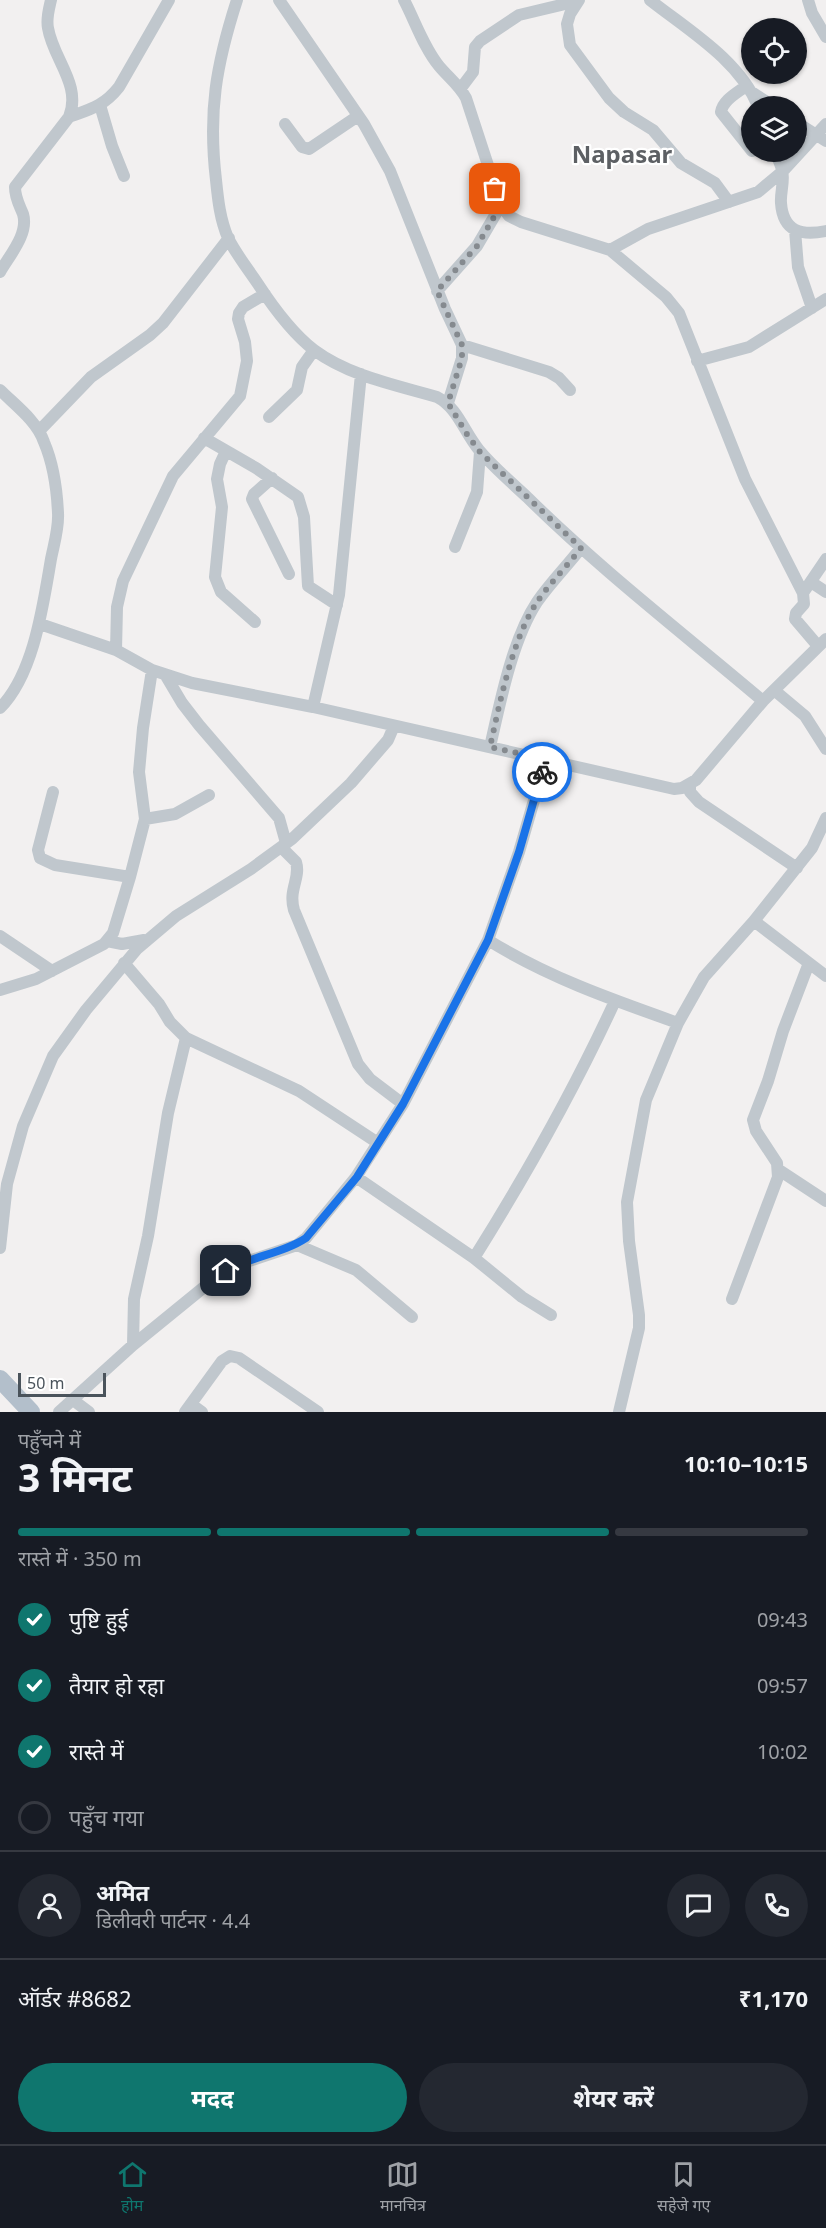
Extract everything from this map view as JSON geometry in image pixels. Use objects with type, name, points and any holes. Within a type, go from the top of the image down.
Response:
[{"type":"main road","points":[[0,1379],[31,1412]]},
{"type":"street","points":[[0,272],[22,234],[24,225],[15,196],[15,187],[69,117],[73,106],[68,78],[48,29],[47,15],[51,0]]},
{"type":"street","points":[[69,117],[100,105],[118,87],[169,0]]},
{"type":"street","points":[[237,0],[215,82],[212,111],[219,210],[229,238],[265,294],[301,338],[315,350],[361,374],[437,397],[448,403],[480,452],[581,548],[763,701]]},
{"type":"street","points":[[279,0],[358,116],[390,171],[437,291],[462,345],[462,358],[448,403]]},
{"type":"street","points":[[40,624],[116,650],[152,670],[192,683],[313,707],[674,789],[690,785],[702,774],[763,701],[822,642],[795,619],[796,613],[804,604],[803,593],[746,479],[697,361],[687,330],[672,305],[658,290],[610,250],[520,222],[509,216],[501,205],[461,88],[439,66],[429,52],[404,0]]},
{"type":"street","points":[[650,0],[718,53],[752,96]]},
{"type":"street","points":[[808,0],[812,13],[826,37]]},
{"type":"street","points":[[461,88],[473,72],[475,47],[480,41],[519,15],[578,1]]},
{"type":"street","points":[[578,1],[567,24],[570,45],[609,98],[624,112],[653,130],[681,163],[715,183],[729,202]]},
{"type":"street","points":[[748,88],[759,96]]},
{"type":"street","points":[[741,137],[721,112],[728,100],[748,88]]},
{"type":"street","points":[[100,105],[124,176]]},
{"type":"street","points":[[285,124],[302,147],[309,149],[358,116]]},
{"type":"street","points":[[610,250],[648,229],[758,192],[821,138],[826,124]]},
{"type":"street","points":[[807,129],[821,138]]},
{"type":"street","points":[[779,162],[783,171],[781,205],[787,223],[795,230],[807,234],[826,231]]},
{"type":"street","points":[[437,291],[477,246],[501,205]]},
{"type":"street","points":[[795,230],[796,256],[812,308]]},
{"type":"street","points":[[39,431],[91,377],[150,335],[163,323],[229,238]]},
{"type":"street","points":[[116,650],[117,607],[123,580],[173,476],[240,396],[247,361],[245,342],[238,319],[239,313],[243,307],[265,294]]},
{"type":"street","points":[[697,361],[749,348],[826,299]]},
{"type":"street","points":[[462,345],[549,372],[559,378],[570,390]]},
{"type":"street","points":[[269,417],[297,390],[302,367],[315,350]]},
{"type":"street","points":[[313,707],[338,605],[361,374]]},
{"type":"street","points":[[0,390],[39,431],[48,454],[57,496],[58,516],[40,624],[20,679],[12,694],[0,708]]},
{"type":"street","points":[[204,438],[272,478],[298,497],[301,501],[308,586],[338,605]]},
{"type":"street","points":[[226,451],[217,479],[222,507],[215,577],[221,592],[255,622]]},
{"type":"street","points":[[456,546],[477,492],[480,452]]},
{"type":"street","points":[[272,478],[254,494],[252,499],[289,574]]},
{"type":"street","points":[[490,747],[505,680],[525,626],[537,603],[581,548]]},
{"type":"street","points":[[803,593],[826,559]]},
{"type":"street","points":[[811,582],[826,592]]},
{"type":"street","points":[[0,990],[18,986],[52,971],[107,941],[113,933],[145,819],[139,772],[152,670]]},
{"type":"street","points":[[166,676],[182,703],[199,725],[279,818],[284,845],[296,862],[297,874],[291,900],[294,910],[358,1064],[370,1078],[403,1104]]},
{"type":"street","points":[[774,690],[805,716],[826,749]]},
{"type":"street","points":[[0,1248],[12,1162],[23,1126],[48,1066],[67,1036],[124,963],[149,939],[176,916],[251,869],[284,845],[351,783],[388,740],[394,726]]},
{"type":"street","points":[[59,1412],[133,1345],[214,1279],[249,1259],[297,1245],[314,1230],[357,1177],[403,1104],[488,940],[519,852],[546,759]]},
{"type":"street","points":[[690,785],[690,792],[699,802],[797,868]]},
{"type":"street","points":[[53,792],[38,850],[40,858],[55,865],[130,877]]},
{"type":"street","points":[[145,819],[175,814],[209,795]]},
{"type":"street","points":[[619,1412],[639,1328],[628,1241],[629,1186],[646,1100],[678,1023],[710,969],[754,921],[797,868],[812,848],[826,818]]},
{"type":"street","points":[[754,921],[826,976]]},
{"type":"street","points":[[0,936],[52,971]]},
{"type":"street","points":[[107,941],[122,944],[149,939]]},
{"type":"street","points":[[488,940],[531,966],[615,1001],[678,1023]]},
{"type":"street","points":[[124,963],[159,1004],[170,1022],[186,1038],[299,1091],[378,1143]]},
{"type":"street","points":[[732,1299],[779,1170],[756,1131],[753,1120],[809,963]]},
{"type":"street","points":[[474,1258],[520,1184],[592,1051],[615,1001]]},
{"type":"street","points":[[133,1345],[134,1299],[148,1236],[168,1113],[186,1038]]},
{"type":"street","points":[[779,1170],[826,1201]]},
{"type":"street","points":[[357,1177],[474,1258],[522,1297],[551,1315]]},
{"type":"street","points":[[297,1245],[356,1270],[412,1317]]},
{"type":"street","points":[[202,1412],[188,1408],[222,1360],[230,1356],[239,1358],[318,1412]]},
{"type":"street","points":[[73,1400],[89,1412]]},
{"type":"way so far","points":[[495,189],[501,205],[469,257],[437,291],[462,345],[462,358],[448,403],[480,452],[581,548],[537,603],[525,626],[505,680],[490,747],[546,759],[542,772]]},
{"type":"district","name":"Napasar","points":[[622,155]]},
{"type":"route","points":[[226,1271],[249,1259],[297,1245],[314,1230],[357,1177],[403,1104],[488,940],[519,852],[542,772]]}]
